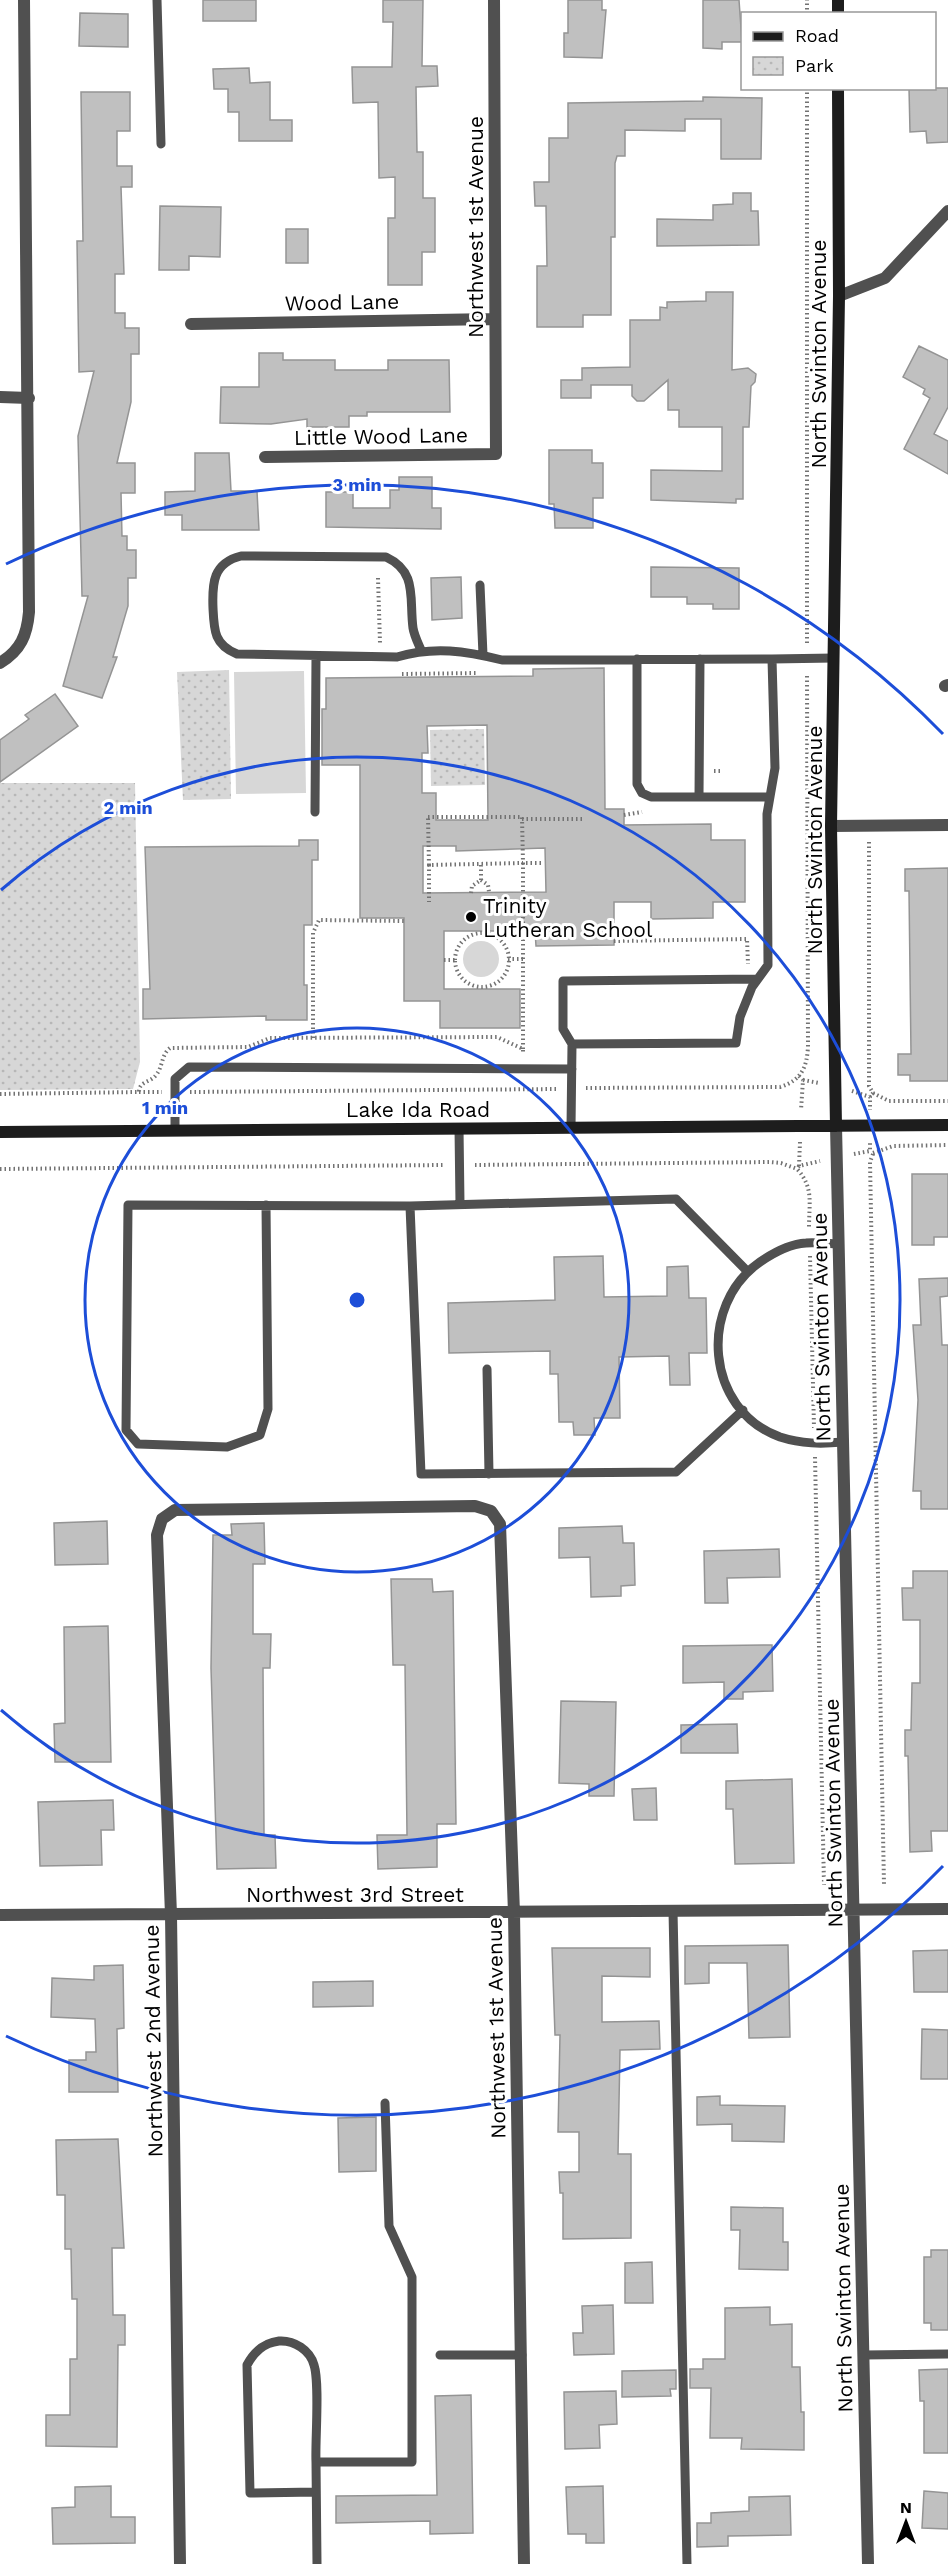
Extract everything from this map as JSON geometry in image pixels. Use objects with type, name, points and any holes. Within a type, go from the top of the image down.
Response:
[{"type":"street","points":[[0,663],[16,652],[27,631],[29,612],[24,0]]},
{"type":"street","name":"Northwest 1st Avenue","points":[[494,0],[496,454]]},
{"type":"street","name":"North Swinton Avenue","points":[[838,90],[839,296],[831,826],[838,1244],[855,1910],[868,2564]]},
{"type":"street","points":[[839,296],[885,278],[948,211]]},
{"type":"street","name":"Wood Lane","points":[[191,324],[494,319]]},
{"type":"street","points":[[0,398],[29,398]]},
{"type":"street","name":"Little Wood Lane","points":[[266,457],[496,454]]},
{"type":"street","points":[[831,826],[948,825]]},
{"type":"street","name":"Lake Ida Road","points":[[0,1132],[948,1125]]},
{"type":"street","name":"Northwest 1st Avenue","points":[[162,1519],[175,1510],[475,1506],[491,1511],[500,1524],[514,1912],[524,2564]]},
{"type":"street","name":"Northwest 2nd Avenue","points":[[162,1519],[158,1535],[171,1915],[180,2564]]},
{"type":"street","name":"Northwest 3rd Street","points":[[0,1915],[948,1910]]},
{"type":"lane","points":[[157,0],[161,144]]},
{"type":"lane","points":[[421,650],[413,629],[410,579],[396,562],[386,557],[241,556],[224,563],[218,570],[212,586],[214,634],[219,643],[237,654],[398,657],[421,650],[460,650],[502,660],[834,658]]},
{"type":"lane","points":[[480,585],[483,655]]},
{"type":"lane","points":[[315,812],[316,656]]},
{"type":"lane","points":[[637,659],[639,789],[651,797],[770,797]]},
{"type":"lane","points":[[699,797],[700,659]]},
{"type":"lane","points":[[572,1044],[736,1043],[740,1017],[753,979],[768,965],[770,797],[775,768],[772,659]]},
{"type":"lane","points":[[571,1128],[572,1044],[563,1029],[563,981],[753,979]]},
{"type":"lane","points":[[175,1130],[175,1079],[189,1067],[572,1069]]},
{"type":"lane","points":[[459,1128],[460,1204]]},
{"type":"lane","points":[[266,1206],[267,1409],[260,1435],[227,1447],[138,1444],[126,1430],[128,1205],[410,1206],[676,1199],[747,1271]]},
{"type":"lane","points":[[410,1206],[420,1474],[676,1472],[743,1410]]},
{"type":"lane","points":[[838,1244],[809,1243],[774,1252],[747,1271],[728,1298],[718,1330],[718,1362],[730,1393],[751,1419],[778,1436],[814,1444],[843,1442]]},
{"type":"lane","points":[[487,1369],[489,1474]]},
{"type":"lane","points":[[673,1911],[687,2564]]},
{"type":"lane","points":[[316,2462],[412,2462],[412,2277],[389,2226],[385,2103]]},
{"type":"lane","points":[[316,2492],[250,2493],[247,2365],[252,2355],[270,2342],[281,2341],[302,2348],[315,2366],[317,2564]]},
{"type":"lane","points":[[864,2355],[948,2354]]},
{"type":"lane","points":[[441,2355],[522,2355]]},
{"type":"path","points":[[699,771],[723,771]]},
{"type":"path","points":[[429,902],[428,817],[584,819]]},
{"type":"path","points":[[522,819],[523,1049]]},
{"type":"path","points":[[869,826],[869,1086],[871,1095],[889,1101],[948,1101]]},
{"type":"path","points":[[429,865],[541,863]]},
{"type":"path","points":[[481,864],[481,880]]},
{"type":"path","points":[[481,880],[488,885],[489,892]]},
{"type":"path","points":[[471,892],[472,886],[481,880]]},
{"type":"path","points":[[313,1038],[313,933],[319,920],[404,921]]},
{"type":"path","points":[[482,932],[499,939],[508,959],[506,971],[501,978],[483,988],[461,977],[455,960],[460,944],[474,934],[482,932]]},
{"type":"path","points":[[750,934],[747,939],[753,979]]},
{"type":"path","points":[[614,941],[747,939]]},
{"type":"path","points":[[508,959],[523,959]]},
{"type":"path","points":[[444,960],[455,960]]},
{"type":"path","points":[[884,1885],[872,1152],[893,1146],[948,1145]]},
{"type":"path","points":[[0,1169],[770,1162],[798,1168],[809,1187],[824,1885]]},
{"type":"green space","points":[[229,670],[231,799],[183,800],[177,672]]},
{"type":"green space","points":[[304,671],[306,793],[236,794],[234,672]]},
{"type":"green space","points":[[484,729],[485,785],[431,786],[430,730]]},
{"type":"green space","points":[[0,783],[135,783],[140,1062],[133,1089],[0,1090]]},
{"type":"green space","points":[[481,941],[493,947],[499,959],[493,971],[481,977],[469,971],[463,959],[469,947]]},
{"type":"building","points":[[203,0],[256,0],[256,21],[203,21]]},
{"type":"building","points":[[383,0],[423,0],[422,66],[437,66],[438,86],[416,87],[417,152],[423,152],[423,198],[435,198],[435,252],[422,252],[422,285],[388,285],[388,218],[395,218],[395,177],[379,178],[378,102],[353,103],[352,67],[392,67],[393,22],[383,22]]},
{"type":"building","points":[[568,0],[602,0],[602,10],[606,10],[602,58],[564,57],[564,33],[568,33]]},
{"type":"building","points":[[703,0],[739,0],[741,42],[722,42],[722,49],[703,48]]},
{"type":"building","points":[[80,13],[128,14],[128,47],[79,46]]},
{"type":"building","points":[[249,68],[250,83],[270,82],[270,120],[292,120],[292,141],[239,141],[239,112],[228,112],[228,89],[214,89],[213,69]]},
{"type":"building","points":[[948,88],[948,142],[927,143],[926,131],[910,132],[909,90]]},
{"type":"building","points":[[81,92],[130,92],[130,131],[117,131],[117,166],[132,166],[132,187],[121,187],[124,274],[115,274],[115,313],[125,313],[125,328],[139,328],[139,354],[131,354],[131,402],[117,463],[135,463],[135,493],[121,493],[122,536],[127,536],[127,550],[136,550],[136,578],[128,578],[128,606],[113,657],[117,657],[102,698],[63,686],[88,596],[82,596],[78,436],[94,371],[79,372],[77,241],[83,241]]},
{"type":"building","points":[[703,97],[762,98],[761,159],[721,159],[721,119],[685,119],[685,131],[625,130],[625,156],[617,156],[615,163],[615,237],[611,237],[611,315],[583,315],[583,327],[537,327],[537,266],[547,266],[546,206],[535,206],[534,182],[549,182],[549,138],[568,138],[568,103],[703,101]]},
{"type":"building","points":[[733,193],[751,193],[751,211],[758,211],[759,245],[657,246],[657,219],[713,220],[713,205],[733,204]]},
{"type":"building","points":[[160,206],[221,207],[220,257],[189,256],[189,270],[159,270]]},
{"type":"building","points":[[286,229],[308,229],[308,263],[286,263]]},
{"type":"building","points":[[706,292],[733,292],[732,370],[748,368],[756,374],[755,382],[751,386],[749,427],[743,427],[743,499],[736,499],[736,503],[651,500],[651,470],[722,471],[722,427],[679,427],[679,410],[668,410],[668,380],[644,401],[637,401],[632,396],[632,385],[591,385],[591,398],[561,398],[561,380],[582,380],[582,368],[630,367],[630,320],[660,320],[660,307],[667,308],[667,302],[706,301]]},
{"type":"building","points":[[919,346],[948,360],[948,407],[934,434],[948,441],[948,474],[904,449],[930,398],[923,394],[925,389],[903,377]]},
{"type":"building","points":[[259,353],[283,353],[283,360],[335,360],[335,370],[388,370],[388,360],[449,360],[450,412],[367,412],[367,416],[349,416],[349,427],[307,427],[307,419],[271,424],[220,423],[221,387],[259,387]]},
{"type":"building","points":[[549,450],[592,450],[592,463],[603,463],[603,498],[593,498],[593,528],[555,528],[554,504],[549,504]]},
{"type":"building","points":[[195,453],[229,453],[231,491],[257,491],[259,530],[182,530],[182,515],[165,515],[165,492],[195,491]]},
{"type":"building","points":[[399,477],[432,477],[432,508],[441,508],[441,529],[326,527],[326,492],[353,492],[353,508],[390,508],[390,490],[399,490]]},
{"type":"building","points":[[651,567],[739,568],[739,609],[713,609],[713,604],[687,604],[687,597],[651,597]]},
{"type":"building","points":[[461,577],[462,618],[432,620],[431,578]]},
{"type":"building","points":[[604,668],[605,809],[624,809],[624,825],[711,824],[711,840],[745,840],[745,902],[713,902],[713,918],[651,919],[651,902],[614,902],[614,945],[536,946],[535,931],[444,931],[444,989],[520,989],[520,1028],[440,1028],[440,1001],[404,1001],[404,918],[360,918],[360,765],[322,765],[322,709],[326,709],[326,678],[533,676],[533,669]],"holes":[[[487,725],[488,820],[436,820],[436,793],[422,793],[422,753],[428,753],[427,726]],[[423,846],[456,846],[456,851],[545,848],[546,892],[423,893]]]},
{"type":"building","points":[[55,694],[78,726],[0,782],[0,740],[29,719],[25,715]]},
{"type":"building","points":[[299,840],[318,840],[318,860],[312,860],[312,925],[304,925],[304,985],[307,985],[307,1020],[266,1020],[266,1016],[143,1019],[143,989],[150,989],[145,847],[299,846]]},
{"type":"building","points":[[948,868],[948,1081],[910,1081],[910,1075],[898,1075],[898,1054],[911,1054],[909,891],[905,891],[905,869]]},
{"type":"building","points":[[912,1174],[948,1174],[948,1237],[934,1237],[934,1245],[912,1245]]},
{"type":"building","points":[[603,1256],[604,1297],[667,1296],[667,1267],[688,1266],[689,1298],[706,1298],[707,1353],[689,1353],[690,1385],[670,1385],[669,1356],[619,1357],[620,1418],[594,1418],[595,1435],[574,1435],[573,1422],[559,1422],[558,1374],[550,1374],[550,1351],[449,1353],[448,1303],[555,1300],[554,1257]]},
{"type":"building","points":[[948,1278],[948,1296],[940,1297],[942,1345],[948,1345],[948,1509],[921,1509],[921,1491],[913,1491],[918,1400],[913,1325],[921,1325],[919,1279]]},
{"type":"building","points":[[107,1521],[108,1564],[55,1565],[54,1523]]},
{"type":"building","points":[[264,1523],[265,1564],[253,1564],[253,1634],[271,1634],[270,1668],[263,1668],[264,1835],[275,1835],[276,1868],[217,1869],[211,1668],[213,1535],[232,1535],[231,1524]]},
{"type":"building","points":[[622,1526],[623,1543],[634,1543],[635,1585],[621,1586],[621,1596],[591,1597],[590,1557],[559,1558],[559,1528]]},
{"type":"building","points":[[779,1549],[780,1577],[727,1578],[728,1603],[705,1603],[704,1551]]},
{"type":"building","points":[[913,1571],[948,1571],[948,1831],[931,1831],[932,1851],[910,1852],[908,1756],[905,1756],[905,1730],[911,1730],[912,1683],[920,1683],[920,1620],[903,1620],[902,1588],[913,1588]]},
{"type":"building","points":[[391,1579],[432,1579],[433,1592],[453,1591],[456,1824],[437,1824],[437,1867],[378,1869],[377,1835],[407,1835],[405,1665],[393,1665]]},
{"type":"building","points":[[108,1626],[111,1762],[55,1762],[54,1724],[65,1723],[64,1627]]},
{"type":"building","points":[[772,1645],[773,1691],[743,1692],[743,1699],[724,1699],[724,1682],[683,1683],[683,1646]]},
{"type":"building","points":[[561,1701],[616,1702],[614,1796],[589,1796],[589,1784],[559,1783]]},
{"type":"building","points":[[737,1724],[738,1753],[681,1753],[681,1725]]},
{"type":"building","points":[[792,1779],[794,1863],[735,1864],[733,1809],[726,1809],[726,1781]]},
{"type":"building","points":[[656,1788],[657,1820],[634,1820],[632,1789]]},
{"type":"building","points":[[113,1800],[114,1830],[101,1830],[102,1865],[40,1866],[38,1802]]},
{"type":"building","points":[[788,1945],[790,2037],[749,2038],[747,1963],[709,1963],[709,1983],[685,1984],[685,1946]]},
{"type":"building","points":[[552,1948],[650,1948],[650,1977],[602,1976],[602,2022],[659,2021],[660,2049],[620,2050],[618,2154],[631,2154],[631,2238],[563,2239],[563,2193],[560,2193],[559,2172],[579,2172],[579,2132],[558,2132],[560,2035],[555,2035]]},
{"type":"building","points":[[948,1950],[948,1992],[914,1992],[913,1951]]},
{"type":"building","points":[[123,1965],[124,2028],[117,2029],[118,2092],[69,2092],[69,2060],[86,2060],[86,2052],[96,2052],[95,2019],[51,2017],[52,1978],[94,1980],[94,1966]]},
{"type":"building","points":[[373,1981],[373,2006],[313,2007],[313,1982]]},
{"type":"building","points":[[922,2029],[948,2030],[948,2079],[921,2079]]},
{"type":"building","points":[[720,2096],[720,2105],[785,2106],[784,2142],[732,2141],[732,2124],[697,2125],[697,2097]]},
{"type":"building","points":[[376,2117],[376,2171],[339,2172],[338,2118]]},
{"type":"building","points":[[118,2139],[124,2248],[112,2248],[113,2315],[125,2315],[125,2345],[118,2345],[117,2447],[46,2446],[46,2415],[70,2415],[70,2359],[77,2359],[77,2299],[72,2299],[71,2249],[65,2249],[65,2195],[57,2195],[56,2140]]},
{"type":"building","points":[[731,2207],[783,2208],[783,2242],[788,2242],[788,2270],[739,2269],[740,2230],[731,2230]]},
{"type":"building","points":[[931,2250],[948,2250],[948,2330],[931,2330],[931,2323],[924,2323],[924,2257],[931,2257]]},
{"type":"building","points":[[652,2262],[653,2303],[625,2303],[625,2263]]},
{"type":"building","points":[[613,2305],[614,2354],[574,2355],[573,2333],[583,2333],[582,2306]]},
{"type":"building","points":[[770,2307],[770,2325],[792,2324],[792,2367],[800,2367],[801,2412],[804,2412],[804,2450],[741,2449],[742,2438],[710,2438],[711,2388],[690,2388],[690,2369],[703,2369],[703,2359],[725,2359],[725,2308]]},
{"type":"building","points":[[948,2369],[948,2453],[924,2453],[924,2401],[920,2401],[919,2370]]},
{"type":"building","points":[[676,2370],[676,2389],[670,2389],[671,2396],[622,2397],[622,2371]]},
{"type":"building","points":[[616,2391],[617,2424],[599,2425],[600,2448],[565,2449],[564,2392]]},
{"type":"building","points":[[471,2395],[473,2533],[430,2534],[430,2521],[336,2523],[336,2496],[437,2495],[435,2396]]},
{"type":"building","points":[[111,2486],[111,2517],[135,2517],[135,2543],[53,2544],[52,2508],[75,2507],[75,2487]]},
{"type":"building","points":[[603,2486],[604,2543],[586,2543],[586,2534],[568,2534],[566,2487]]},
{"type":"building","points":[[924,2491],[948,2493],[948,2529],[922,2528]]},
{"type":"building","points":[[790,2496],[791,2535],[728,2536],[728,2546],[697,2547],[697,2523],[711,2523],[711,2513],[749,2511],[749,2497]]},
{"type":"place","name":"Trinity Lutheran School","points":[[471,917]]}]
